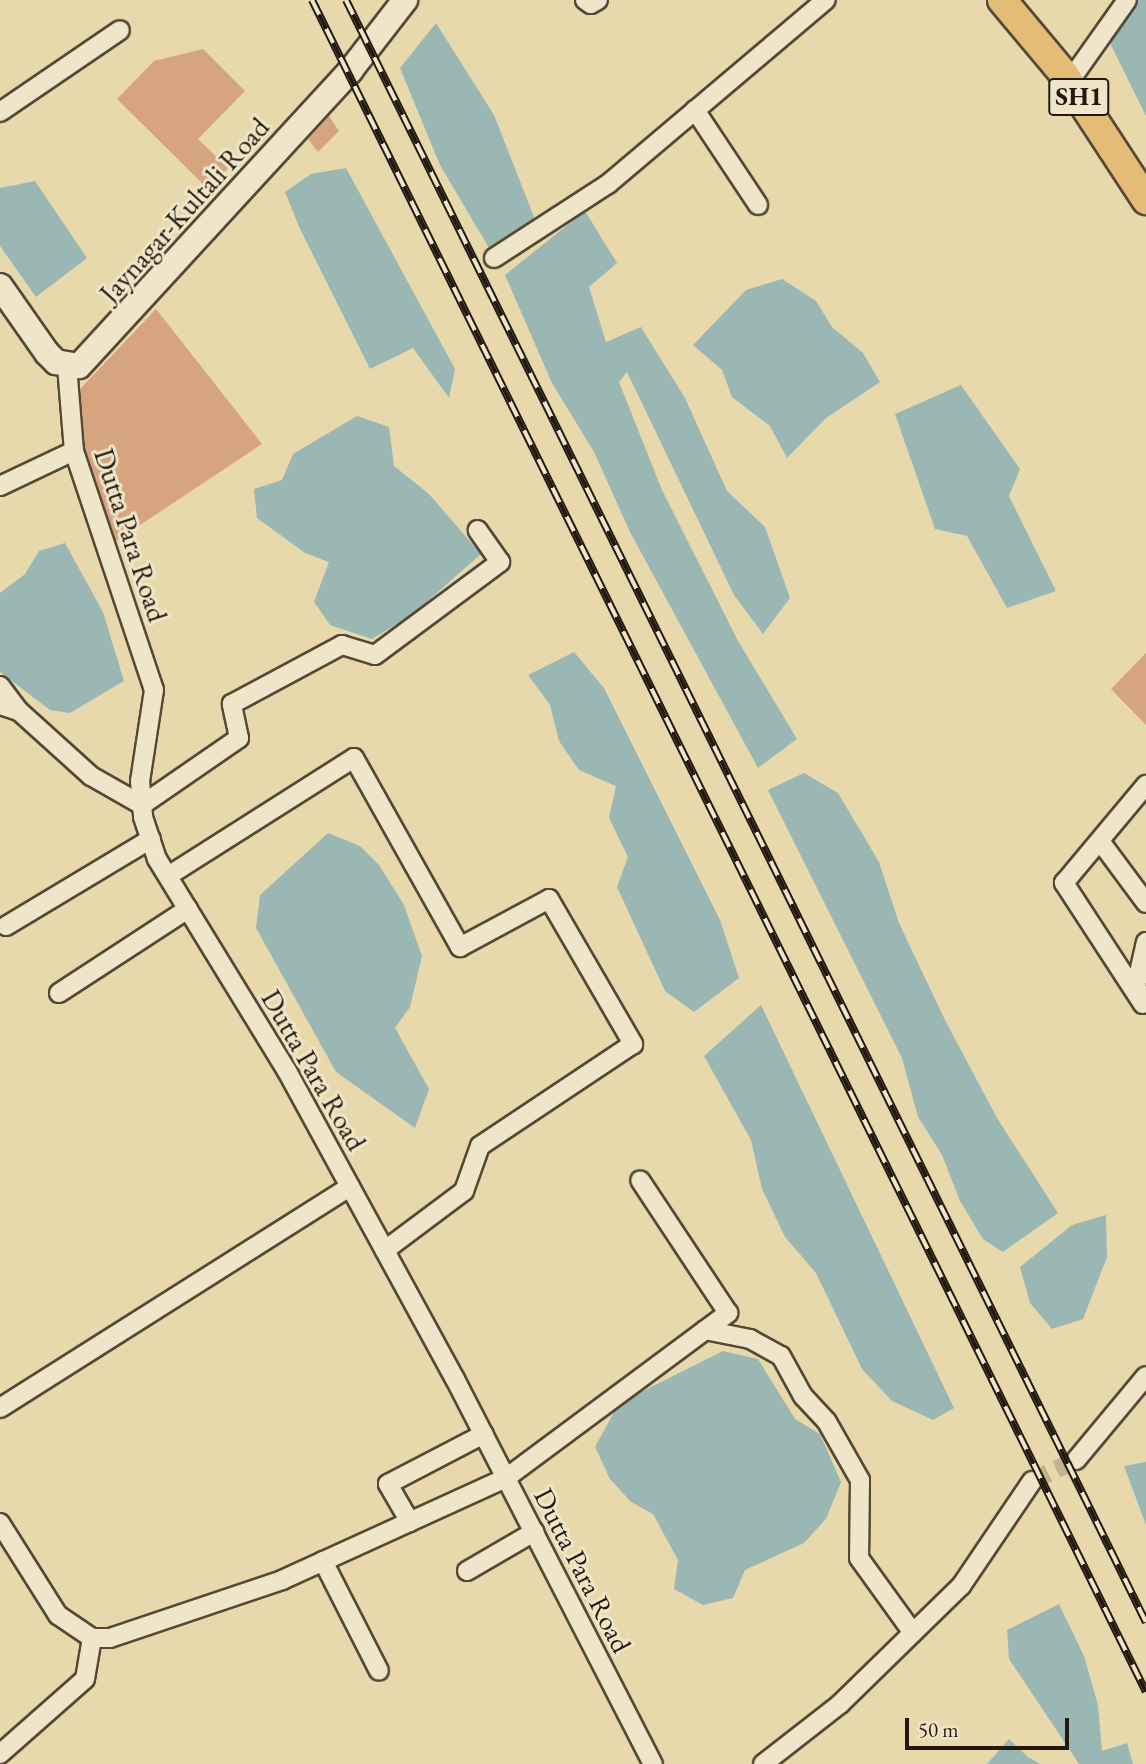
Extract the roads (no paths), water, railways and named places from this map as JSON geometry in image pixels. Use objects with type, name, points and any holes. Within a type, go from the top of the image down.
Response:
[{"type":"main road","name":"Jaynagar-Kultali Road","points":[[67,366],[89,359],[350,71],[405,0]]},
{"type":"main road","name":"SH1","points":[[1002,0],[1069,82],[1146,200]]},
{"type":"main road","points":[[0,286],[47,353],[67,366]]},
{"type":"street","points":[[584,0],[598,0]]},
{"type":"street","points":[[494,258],[608,184],[826,0]]},
{"type":"street","points":[[1069,82],[1126,0]]},
{"type":"street","points":[[0,112],[120,30]]},
{"type":"street","points":[[695,110],[758,205]]},
{"type":"street","name":"Dutta Para Road","points":[[67,366],[74,451],[154,690],[139,781],[150,839],[168,876],[385,1250],[484,1434],[653,1764]]},
{"type":"street","points":[[0,486],[74,451]]},
{"type":"street","points":[[0,686],[19,711],[74,764],[142,805],[239,738],[232,704],[342,645],[376,655],[500,562],[478,530]]},
{"type":"street","points":[[0,705],[19,711]]},
{"type":"street","points":[[168,876],[354,758],[460,947],[550,899],[633,1044],[480,1146],[464,1191],[385,1250]]},
{"type":"street","points":[[1145,1006],[1064,883],[1146,785]]},
{"type":"street","points":[[6,926],[150,839]]},
{"type":"street","points":[[1100,841],[1146,903]]},
{"type":"street","points":[[59,993],[188,909]]},
{"type":"street","points":[[1145,1006],[1136,986],[1146,942]]},
{"type":"street","points":[[0,1523],[58,1615],[92,1638],[123,1633],[323,1562],[506,1478],[728,1313],[640,1180]]},
{"type":"street","points":[[0,1408],[350,1187]]},
{"type":"street","points":[[705,1330],[750,1339],[781,1356],[803,1396],[827,1422],[860,1480],[859,1558],[913,1633]]},
{"type":"street","points":[[1076,1460],[1146,1376]]},
{"type":"street","points":[[410,1522],[388,1484],[484,1434]]},
{"type":"street","points":[[763,1764],[840,1704],[961,1586],[1032,1481]]},
{"type":"street","points":[[467,1571],[534,1532]]},
{"type":"street","points":[[323,1562],[379,1671]]},
{"type":"street","points":[[0,1754],[85,1679],[92,1638]]},
{"type":"water","points":[[1132,0],[1146,0],[1146,116],[1106,35]]},
{"type":"water","points":[[436,23],[494,115],[536,222],[492,253],[440,165],[400,68]]},
{"type":"water","points":[[346,168],[455,369],[449,398],[413,348],[370,369],[300,229],[285,192],[311,174]]},
{"type":"water","points":[[35,181],[87,258],[36,297],[0,246],[0,188]]},
{"type":"water","points":[[585,211],[617,263],[589,287],[606,342],[641,327],[685,398],[727,491],[765,527],[790,598],[763,634],[734,595],[627,372],[619,382],[662,490],[738,641],[797,739],[758,768],[630,532],[594,452],[552,383],[505,275]]},
{"type":"water","points":[[782,279],[816,301],[832,327],[863,353],[880,382],[826,418],[787,458],[770,426],[732,397],[722,370],[693,345],[746,290]]},
{"type":"water","points":[[961,385],[1020,469],[1009,496],[1056,591],[1007,608],[967,536],[935,529],[895,414]]},
{"type":"water","points":[[357,416],[389,427],[394,466],[429,494],[481,554],[413,614],[372,639],[330,625],[314,602],[329,562],[305,553],[257,518],[254,489],[282,480],[293,454]]},
{"type":"water","points":[[65,543],[103,612],[124,681],[70,713],[50,710],[0,672],[0,593],[25,574],[39,551]]},
{"type":"water","points":[[574,652],[604,688],[720,920],[739,978],[694,1012],[665,991],[617,887],[628,857],[609,818],[616,786],[579,770],[559,741],[550,705],[528,675]]},
{"type":"water","points":[[804,773],[838,793],[879,862],[899,923],[945,1020],[997,1118],[1058,1213],[1003,1252],[983,1239],[960,1201],[942,1155],[918,1117],[902,1058],[768,790]]},
{"type":"water","points":[[328,833],[360,846],[379,865],[404,905],[422,956],[410,1007],[395,1028],[429,1089],[415,1128],[336,1072],[256,928],[260,895]]},
{"type":"water","points":[[761,1005],[954,1408],[933,1420],[892,1401],[862,1369],[816,1273],[785,1237],[762,1189],[751,1140],[704,1056]]},
{"type":"water","points":[[1106,1215],[1107,1257],[1083,1319],[1052,1329],[1030,1303],[1020,1267],[1072,1225]]},
{"type":"water","points":[[723,1351],[758,1359],[795,1419],[820,1434],[841,1482],[826,1519],[804,1543],[745,1570],[733,1598],[703,1605],[674,1589],[678,1560],[653,1514],[631,1502],[610,1479],[595,1447],[619,1403]]},
{"type":"water","points":[[1146,1462],[1146,1525],[1124,1466]]},
{"type":"water","points":[[1059,1604],[1084,1656],[1098,1705],[1102,1751],[1127,1743],[1133,1764],[1079,1764],[1009,1659],[1007,1630]]},
{"type":"water","points":[[1009,1739],[1028,1757],[1040,1764],[987,1764]]},
{"type":"tunnel","points":[[1032,1481],[1076,1460]]},
{"type":"railway","points":[[312,0],[1146,1692]]},
{"type":"railway","points":[[346,0],[1146,1622]]}]
